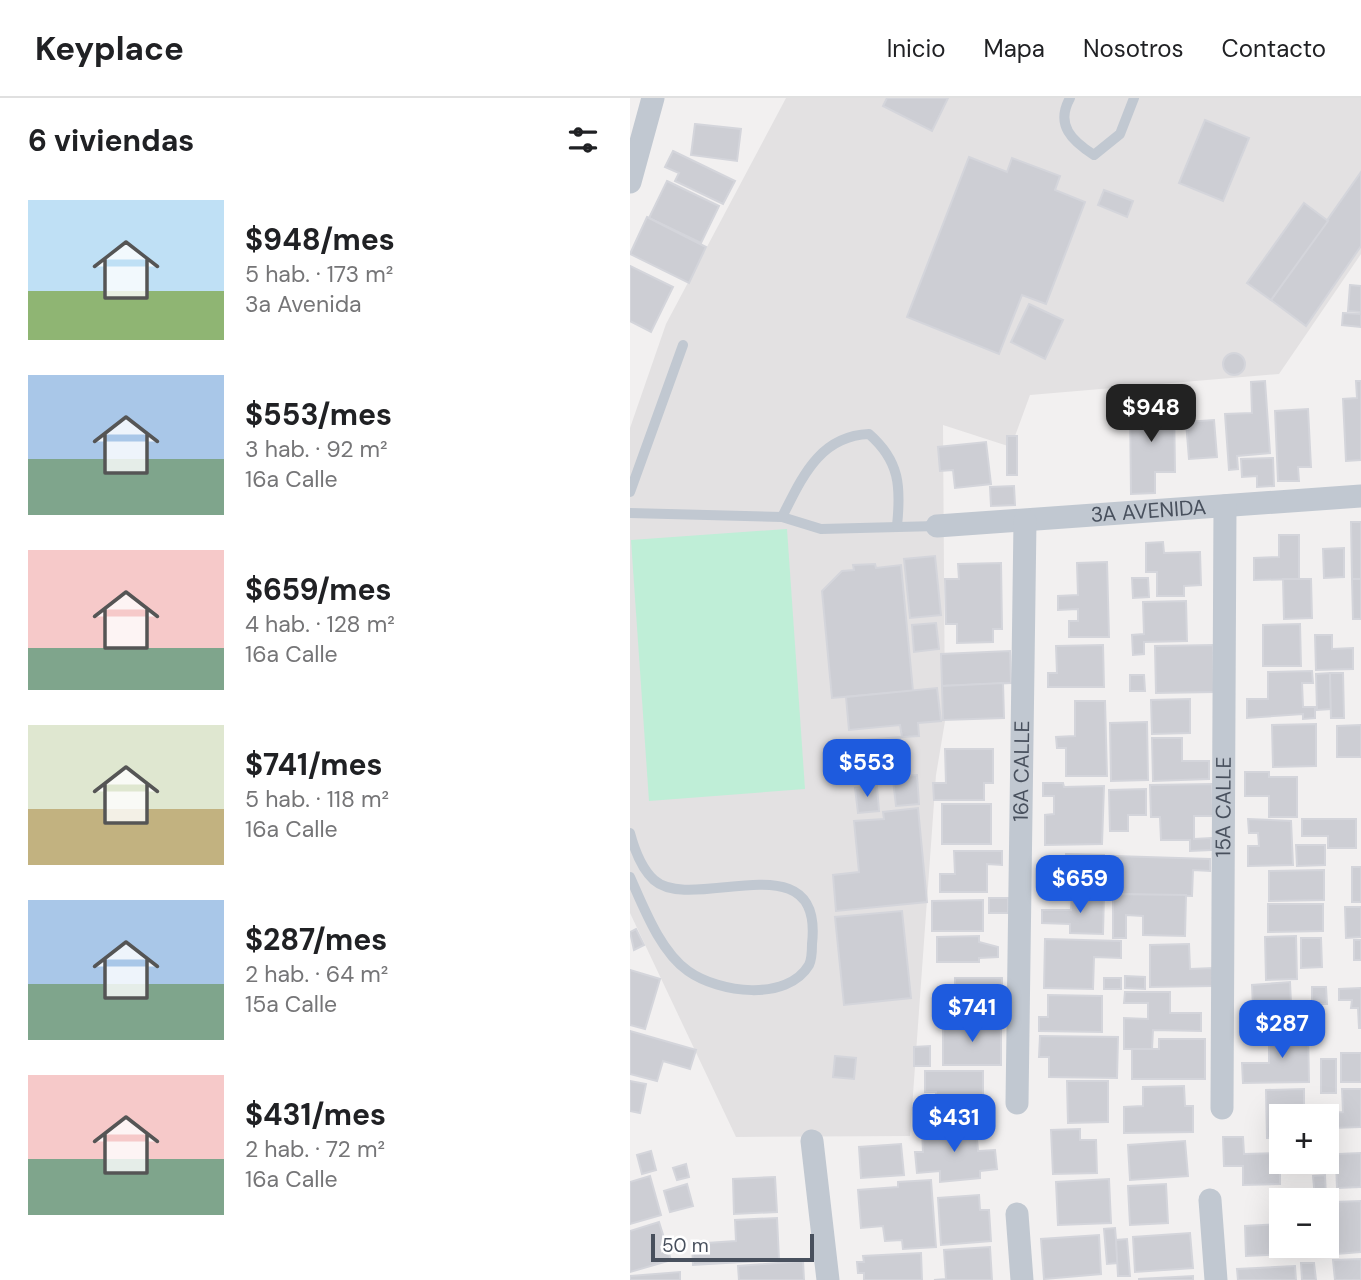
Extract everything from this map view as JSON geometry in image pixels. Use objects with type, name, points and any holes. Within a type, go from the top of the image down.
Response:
[{"type":"street","points":[[630,182],[653,98]]},
{"type":"street","name":"3A AVENIDA","points":[[937,526],[1361,496]]},
{"type":"street","name":"15A CALLE","points":[[1222,1108],[1226,506]]},
{"type":"street","name":"16A CALLE","points":[[1017,1103],[1025,521]]},
{"type":"street","points":[[812,1141],[828,1280]]},
{"type":"street","points":[[1210,1200],[1216,1280]]},
{"type":"street","points":[[1017,1214],[1022,1280]]},
{"type":"lane","points":[[1070,98],[1063,111],[1065,128],[1074,143],[1094,155],[1120,134],[1134,98]]},
{"type":"lane","points":[[630,492],[683,345]]},
{"type":"lane","points":[[782,517],[812,461],[828,447],[847,438],[869,434],[881,445],[895,466],[901,493],[897,526]]},
{"type":"lane","points":[[630,513],[782,517],[821,529],[937,526]]},
{"type":"lane","points":[[630,833],[634,849],[655,881],[682,891],[752,883],[789,888],[806,904],[814,933],[810,963],[796,980],[776,988],[724,988],[688,971],[668,951],[630,877]]},
{"type":"shaded area","points":[[786,98],[1361,98],[1361,254],[1279,374],[1030,395],[1011,447],[943,425],[945,721],[936,775],[910,1136],[736,1137],[630,913],[630,428],[666,324]]},
{"type":"green space","points":[[787,529],[805,789],[649,801],[631,540]]},
{"type":"building","points":[[887,98],[948,98],[932,131],[883,106]]},
{"type":"building","points":[[1205,120],[1249,138],[1223,201],[1179,183]]},
{"type":"building","points":[[695,124],[741,129],[737,161],[691,155]]},
{"type":"building","points":[[673,151],[735,181],[723,204],[675,181],[679,173],[665,167]]},
{"type":"building","points":[[969,157],[1007,172],[1012,158],[1060,176],[1055,190],[1085,202],[1046,304],[1022,295],[999,354],[907,317]]},
{"type":"building","points":[[1361,172],[1361,246],[1306,326],[1271,300]]},
{"type":"building","points":[[667,181],[719,206],[701,243],[649,218]]},
{"type":"building","points":[[1104,190],[1133,201],[1127,217],[1098,205]]},
{"type":"building","points":[[1304,203],[1328,221],[1271,300],[1247,283]]},
{"type":"building","points":[[647,217],[706,247],[689,283],[630,254]]},
{"type":"building","points":[[630,266],[673,287],[651,332],[630,321]]},
{"type":"building","points":[[1350,285],[1361,286],[1361,312],[1348,311]]},
{"type":"building","points":[[1029,304],[1063,320],[1045,359],[1011,342]]},
{"type":"building","points":[[1343,313],[1361,314],[1361,327],[1342,325]]},
{"type":"building","points":[[1230,353],[1238,353],[1245,360],[1245,368],[1238,375],[1230,375],[1223,368],[1223,360]]},
{"type":"building","points":[[1265,381],[1270,453],[1237,456],[1238,469],[1229,470],[1225,414],[1252,413],[1251,382]]},
{"type":"building","points":[[1356,381],[1361,381],[1361,460],[1346,461],[1343,399],[1357,398]]},
{"type":"building","points":[[1174,403],[1175,472],[1155,472],[1155,493],[1131,494],[1130,404]]},
{"type":"building","points":[[1308,409],[1311,467],[1298,467],[1299,481],[1278,481],[1275,411]]},
{"type":"building","points":[[1214,420],[1217,457],[1189,459],[1186,422]]},
{"type":"building","points":[[1007,436],[1017,436],[1017,475],[1007,475]]},
{"type":"building","points":[[986,442],[991,484],[955,488],[953,470],[940,471],[938,447]]},
{"type":"building","points":[[1273,458],[1274,486],[1257,487],[1257,476],[1242,477],[1241,459]]},
{"type":"building","points":[[1014,486],[1015,505],[991,506],[990,487]]},
{"type":"building","points":[[1351,522],[1361,522],[1361,579],[1352,579]]},
{"type":"building","points":[[1279,535],[1299,535],[1299,579],[1254,580],[1254,558],[1279,557]]},
{"type":"building","points":[[1163,542],[1164,553],[1200,552],[1201,585],[1184,586],[1184,596],[1157,596],[1157,572],[1146,572],[1146,543]]},
{"type":"building","points":[[1344,548],[1344,577],[1324,578],[1323,549]]},
{"type":"building","points":[[935,556],[941,615],[910,618],[904,559]]},
{"type":"building","points":[[1107,562],[1109,637],[1069,637],[1069,621],[1078,621],[1078,609],[1058,610],[1058,596],[1078,595],[1077,563]]},
{"type":"building","points":[[1001,563],[1002,629],[993,629],[993,642],[957,643],[957,624],[946,624],[945,579],[959,579],[958,564]]},
{"type":"building","points":[[875,564],[876,568],[901,565],[913,691],[832,698],[822,591],[842,571],[854,570],[853,565]]},
{"type":"building","points":[[1132,578],[1148,578],[1149,597],[1133,598]]},
{"type":"building","points":[[1283,579],[1311,579],[1312,618],[1284,619]]},
{"type":"building","points":[[1352,579],[1361,579],[1361,619],[1353,619]]},
{"type":"building","points":[[1186,601],[1187,641],[1144,642],[1144,654],[1133,655],[1132,635],[1144,634],[1143,602]]},
{"type":"building","points":[[936,623],[939,649],[914,652],[912,625]]},
{"type":"building","points":[[1300,624],[1301,666],[1263,666],[1263,625]]},
{"type":"building","points":[[1315,635],[1332,635],[1332,649],[1353,648],[1353,669],[1316,670]]},
{"type":"building","points":[[1103,645],[1104,687],[1048,687],[1048,673],[1057,673],[1056,646]]},
{"type":"building","points":[[1213,645],[1214,692],[1156,693],[1155,646]]},
{"type":"building","points":[[1010,651],[1011,683],[942,686],[941,654]]},
{"type":"building","points":[[1312,671],[1313,683],[1302,683],[1303,707],[1315,707],[1315,718],[1303,719],[1303,714],[1247,718],[1247,699],[1268,699],[1268,672]]},
{"type":"building","points":[[1330,673],[1331,709],[1317,710],[1316,674]]},
{"type":"building","points":[[1330,673],[1343,673],[1344,718],[1331,718]]},
{"type":"building","points":[[1130,675],[1144,675],[1145,691],[1130,691]]},
{"type":"building","points":[[1003,683],[1004,718],[943,720],[942,686]]},
{"type":"building","points":[[937,688],[941,721],[918,723],[919,736],[902,737],[900,725],[849,730],[846,697]]},
{"type":"building","points":[[1190,699],[1190,733],[1152,734],[1151,700]]},
{"type":"building","points":[[1075,701],[1105,701],[1107,776],[1066,776],[1066,748],[1057,748],[1056,737],[1075,736]]},
{"type":"building","points":[[1147,722],[1148,780],[1111,781],[1110,723]]},
{"type":"building","points":[[1316,724],[1316,766],[1273,767],[1272,725]]},
{"type":"building","points":[[1361,725],[1361,757],[1337,757],[1337,726]]},
{"type":"building","points":[[900,737],[904,776],[917,775],[919,804],[896,806],[893,780],[869,782],[865,740]]},
{"type":"building","points":[[1152,738],[1182,738],[1182,761],[1209,761],[1209,779],[1153,781]]},
{"type":"building","points":[[945,749],[993,749],[993,783],[984,783],[984,800],[934,800],[933,783],[946,783]]},
{"type":"building","points":[[1245,772],[1269,772],[1269,777],[1297,777],[1297,817],[1269,817],[1269,796],[1245,796]]},
{"type":"building","points":[[1043,783],[1063,783],[1064,787],[1104,786],[1102,844],[1045,845],[1045,815],[1054,814],[1054,796],[1043,796]]},
{"type":"building","points":[[1212,784],[1213,816],[1194,816],[1194,839],[1211,838],[1211,850],[1190,851],[1190,840],[1161,840],[1160,817],[1151,817],[1150,785]]},
{"type":"building","points":[[877,786],[879,811],[858,813],[855,788]]},
{"type":"building","points":[[1146,789],[1146,815],[1128,815],[1128,831],[1110,831],[1109,790]]},
{"type":"building","points":[[942,804],[991,804],[991,844],[942,844]]},
{"type":"building","points":[[918,808],[927,902],[836,911],[833,875],[859,872],[854,821],[884,819],[883,812]]},
{"type":"building","points":[[1248,819],[1291,821],[1293,865],[1248,866],[1248,846],[1259,846],[1258,833],[1249,833]]},
{"type":"building","points":[[1302,819],[1356,819],[1356,848],[1328,848],[1328,836],[1302,836]]},
{"type":"building","points":[[1296,845],[1325,845],[1325,865],[1297,866]]},
{"type":"building","points":[[954,851],[1002,851],[1002,865],[987,864],[987,892],[940,892],[940,874],[955,874]]},
{"type":"building","points":[[1066,854],[1104,855],[1104,894],[1065,894]]},
{"type":"building","points":[[1114,856],[1210,859],[1210,871],[1193,870],[1192,896],[1113,894]]},
{"type":"building","points":[[1352,867],[1361,867],[1361,902],[1352,902]]},
{"type":"building","points":[[1324,870],[1324,900],[1269,901],[1269,871]]},
{"type":"building","points":[[1072,894],[1104,894],[1103,934],[1070,933],[1070,924],[1042,923],[1042,910],[1071,910]]},
{"type":"building","points":[[1113,894],[1186,895],[1185,936],[1143,935],[1143,916],[1126,915],[1126,938],[1113,938]]},
{"type":"building","points":[[989,898],[1008,898],[1008,913],[989,913]]},
{"type":"building","points":[[983,900],[983,931],[932,931],[932,901]]},
{"type":"building","points":[[1268,904],[1323,904],[1323,931],[1268,932]]},
{"type":"building","points":[[1345,907],[1361,907],[1361,937],[1346,938]]},
{"type":"building","points":[[902,911],[911,998],[844,1005],[835,917]]},
{"type":"building","points":[[636,929],[644,945],[634,950],[630,932]]},
{"type":"building","points":[[979,936],[979,942],[998,947],[998,957],[979,958],[979,962],[937,962],[937,937]]},
{"type":"building","points":[[1296,936],[1297,979],[1266,980],[1265,937]]},
{"type":"building","points":[[1301,938],[1321,938],[1322,967],[1301,968]]},
{"type":"building","points":[[1045,939],[1121,941],[1121,958],[1094,957],[1093,989],[1044,988]]},
{"type":"building","points":[[1354,940],[1361,940],[1361,960],[1354,960]]},
{"type":"building","points":[[1189,944],[1190,969],[1213,968],[1213,986],[1150,987],[1150,945]]},
{"type":"building","points":[[630,970],[660,979],[645,1029],[630,1025]]},
{"type":"building","points":[[1125,976],[1145,977],[1145,989],[1125,988]]},
{"type":"building","points":[[955,978],[1002,978],[1002,1017],[946,1013],[946,1000],[955,1000]]},
{"type":"building","points":[[1104,978],[1121,978],[1121,989],[1104,989]]},
{"type":"building","points":[[1290,982],[1292,1026],[1242,1029],[1241,1009],[1253,1008],[1252,985]]},
{"type":"building","points":[[1312,987],[1326,987],[1327,1004],[1312,1004]]},
{"type":"building","points":[[1361,988],[1359,1028],[1358,1008],[1351,1008],[1352,1000],[1339,1000],[1339,989]]},
{"type":"building","points":[[1125,992],[1170,992],[1170,1013],[1201,1013],[1201,1031],[1153,1030],[1152,1049],[1124,1049],[1124,1018],[1148,1019],[1148,1003],[1124,1003]]},
{"type":"building","points":[[1048,995],[1102,996],[1102,1032],[1039,1031],[1039,1017],[1048,1017]]},
{"type":"building","points":[[943,1023],[1001,1023],[1001,1065],[943,1065]]},
{"type":"building","points":[[1269,1030],[1308,1030],[1309,1082],[1243,1083],[1242,1063],[1269,1063]]},
{"type":"building","points":[[630,1031],[696,1050],[690,1069],[663,1061],[657,1081],[630,1074]]},
{"type":"building","points":[[1040,1036],[1118,1037],[1117,1078],[1049,1077],[1049,1057],[1039,1057]]},
{"type":"building","points":[[1159,1039],[1205,1039],[1205,1079],[1132,1079],[1132,1049],[1159,1049]]},
{"type":"building","points":[[930,1046],[930,1066],[914,1066],[914,1047]]},
{"type":"building","points":[[1341,1053],[1361,1053],[1361,1082],[1341,1082]]},
{"type":"building","points":[[835,1056],[856,1058],[854,1079],[833,1077]]},
{"type":"building","points":[[1321,1059],[1336,1059],[1336,1093],[1321,1093]]},
{"type":"building","points":[[925,1071],[983,1071],[983,1112],[936,1113],[936,1092],[925,1092]]},
{"type":"building","points":[[630,1081],[646,1084],[640,1113],[630,1111]]},
{"type":"building","points":[[1067,1081],[1108,1081],[1108,1122],[1068,1123]]},
{"type":"building","points":[[1184,1086],[1185,1106],[1193,1106],[1193,1132],[1124,1133],[1124,1107],[1143,1106],[1143,1087]]},
{"type":"building","points":[[1304,1089],[1304,1104],[1269,1104],[1269,1138],[1267,1138],[1266,1090]]},
{"type":"building","points":[[1342,1089],[1361,1089],[1361,1127],[1339,1128],[1339,1112],[1343,1112]]},
{"type":"building","points":[[976,1126],[978,1151],[995,1150],[997,1169],[980,1171],[980,1178],[940,1182],[940,1171],[917,1173],[915,1152],[923,1152],[922,1130]]},
{"type":"building","points":[[1080,1129],[1080,1140],[1096,1140],[1097,1173],[1053,1174],[1051,1130]]},
{"type":"building","points":[[1223,1137],[1243,1137],[1244,1154],[1269,1153],[1269,1174],[1280,1174],[1280,1184],[1243,1185],[1243,1166],[1224,1166]]},
{"type":"building","points":[[1185,1141],[1188,1176],[1130,1180],[1128,1145]]},
{"type":"building","points":[[901,1144],[904,1175],[861,1178],[859,1147]]},
{"type":"building","points":[[651,1151],[656,1170],[642,1174],[637,1155]]},
{"type":"building","points":[[1361,1153],[1361,1187],[1337,1188],[1339,1154]]},
{"type":"building","points":[[686,1164],[689,1177],[677,1180],[673,1168]]},
{"type":"building","points":[[1325,1175],[1326,1188],[1314,1188],[1313,1176]]},
{"type":"building","points":[[650,1176],[661,1215],[630,1224],[630,1182]]},
{"type":"building","points":[[775,1177],[777,1212],[734,1214],[733,1179]]},
{"type":"building","points":[[1109,1179],[1111,1223],[1058,1225],[1056,1182]]},
{"type":"building","points":[[931,1180],[936,1247],[903,1249],[902,1240],[885,1241],[883,1226],[861,1228],[858,1190],[898,1187],[898,1182]]},
{"type":"building","points":[[687,1184],[693,1206],[670,1212],[664,1191]]},
{"type":"building","points":[[1166,1184],[1168,1223],[1130,1225],[1128,1186]]},
{"type":"building","points":[[979,1195],[980,1210],[989,1210],[991,1241],[941,1245],[938,1198]]},
{"type":"building","points":[[1361,1201],[1361,1252],[1339,1254],[1339,1202]]},
{"type":"building","points":[[777,1218],[779,1260],[693,1265],[692,1244],[736,1241],[735,1220]]},
{"type":"building","points":[[659,1222],[671,1260],[630,1272],[630,1231]]},
{"type":"building","points":[[1269,1225],[1269,1255],[1246,1256],[1245,1226]]},
{"type":"building","points":[[1115,1228],[1118,1263],[1107,1264],[1104,1229]]},
{"type":"building","points":[[1190,1233],[1193,1268],[1135,1272],[1133,1237]]},
{"type":"building","points":[[1099,1235],[1101,1274],[1044,1279],[1041,1239]]},
{"type":"building","points":[[1127,1239],[1130,1276],[1118,1276],[1116,1240]]},
{"type":"building","points":[[990,1247],[992,1280],[934,1280],[946,1279],[944,1250]]},
{"type":"building","points":[[921,1253],[922,1280],[864,1280],[864,1273],[858,1273],[857,1262],[864,1262],[863,1256]]},
{"type":"building","points":[[1361,1259],[1361,1280],[1335,1280],[1333,1260]]},
{"type":"building","points":[[803,1261],[804,1280],[739,1280],[738,1266]]},
{"type":"building","points":[[1301,1263],[1314,1263],[1316,1280],[1302,1280]]},
{"type":"building","points":[[1295,1266],[1296,1280],[1238,1280],[1237,1269]]},
{"type":"building","points":[[680,1272],[680,1280],[630,1280],[630,1276]]},
{"type":"building","points":[[1193,1276],[1193,1280],[1139,1280],[1139,1279]]}]
